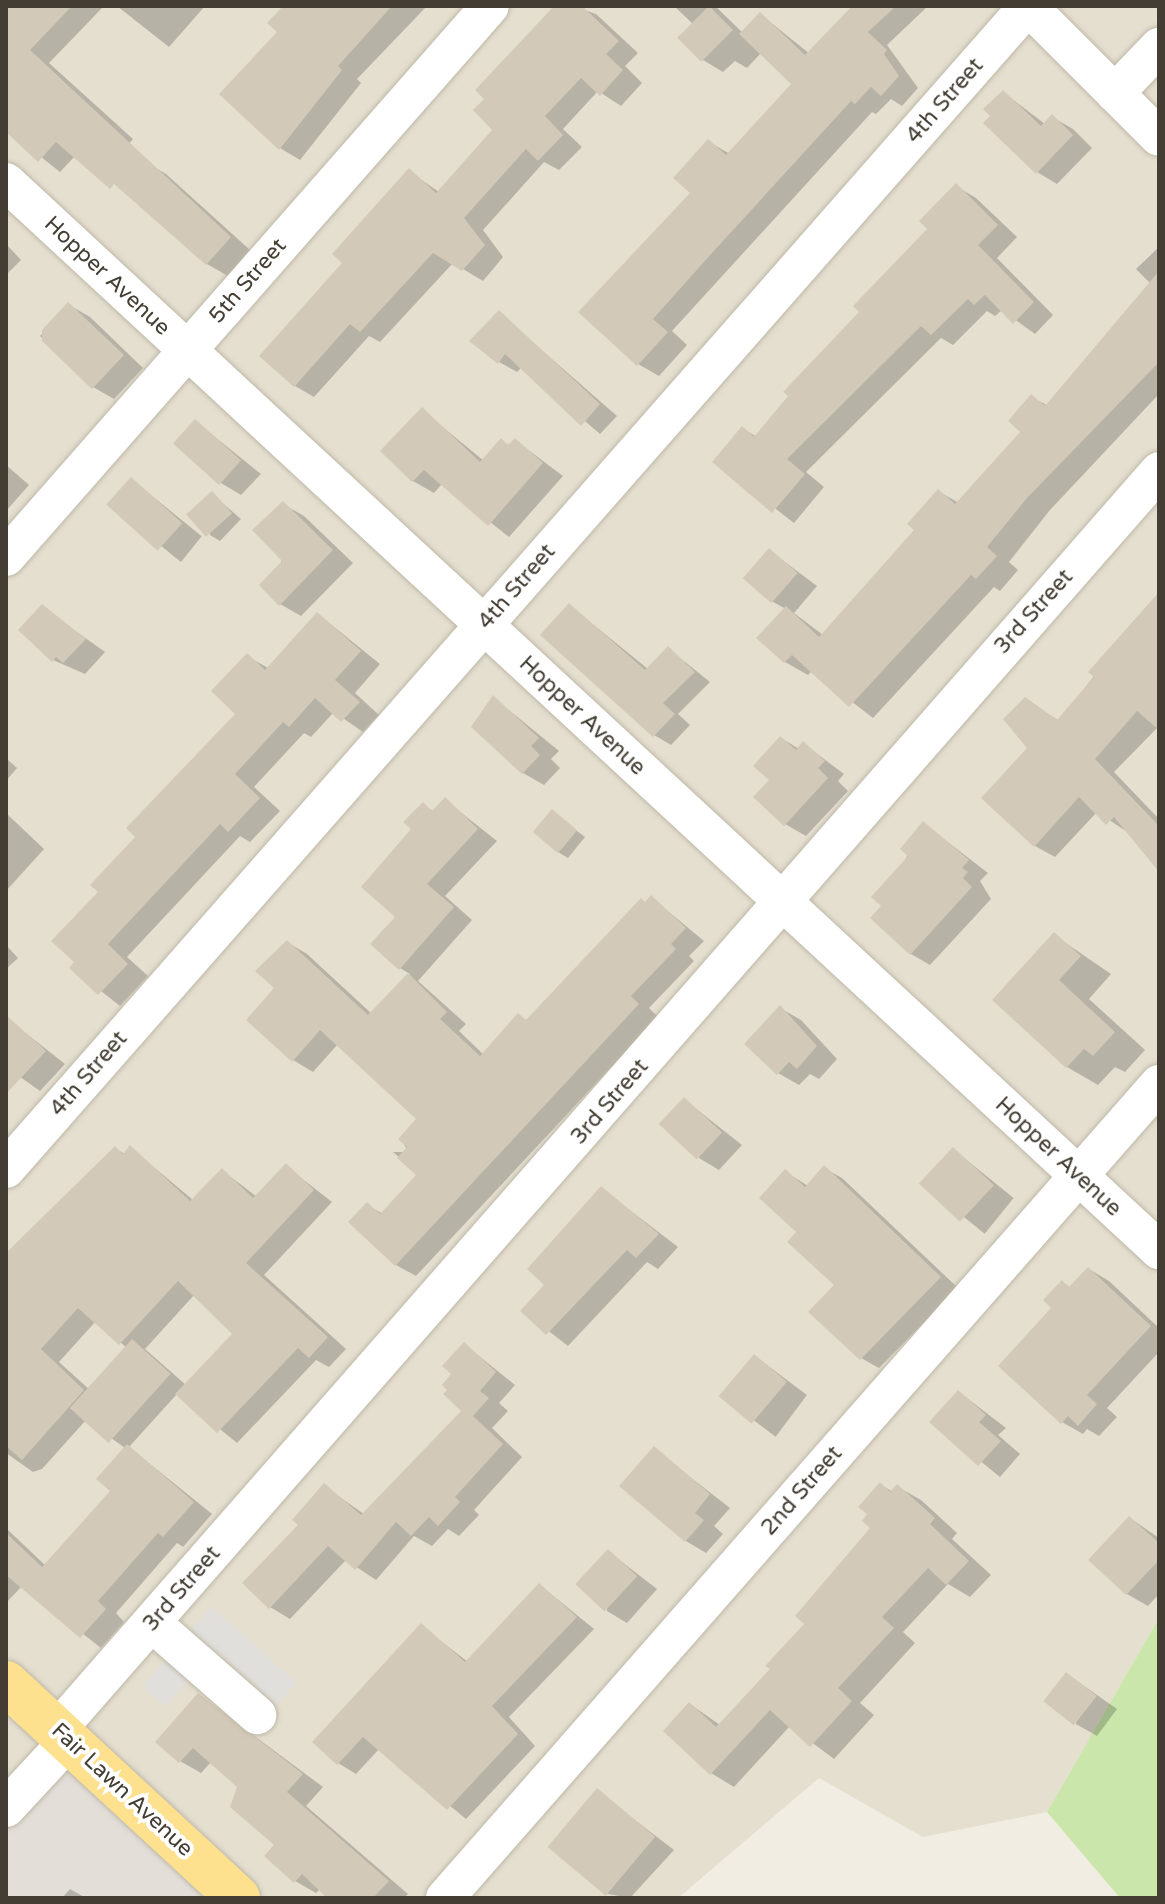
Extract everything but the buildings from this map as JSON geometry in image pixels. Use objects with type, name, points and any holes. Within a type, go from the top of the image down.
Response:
[{"type":"main road","name":"Fair Lawn Avenue","points":[[6,1683],[238,1898]]},
{"type":"street","name":"5th Street","points":[[6,557],[490,6]]},
{"type":"street","points":[[1028,6],[1159,137]]},
{"type":"street","name":"4th Street","points":[[6,1169],[1028,6]]},
{"type":"street","points":[[1115,93],[1159,47]]},
{"type":"street","name":"Hopper Avenue","points":[[6,182],[1159,1250]]},
{"type":"street","name":"3rd Street","points":[[6,1808],[152,1623],[1159,471]]},
{"type":"street","name":"2nd Street","points":[[445,1898],[1159,1084]]},
{"type":"street","points":[[152,1623],[257,1715]]},
{"type":"shaded area","points":[[6,6],[1159,6],[1159,1618],[1047,1812],[923,1837],[819,1778],[678,1898],[238,1898],[6,1808]]},
{"type":"shaded area","points":[[211,1607],[296,1682],[277,1705],[215,1650],[165,1706],[143,1686]]},
{"type":"shaded area","points":[[68,1741],[238,1898],[6,1898],[6,1809]]},
{"type":"green space","points":[[1159,1618],[1159,1898],[1120,1898],[1047,1812]]}]
